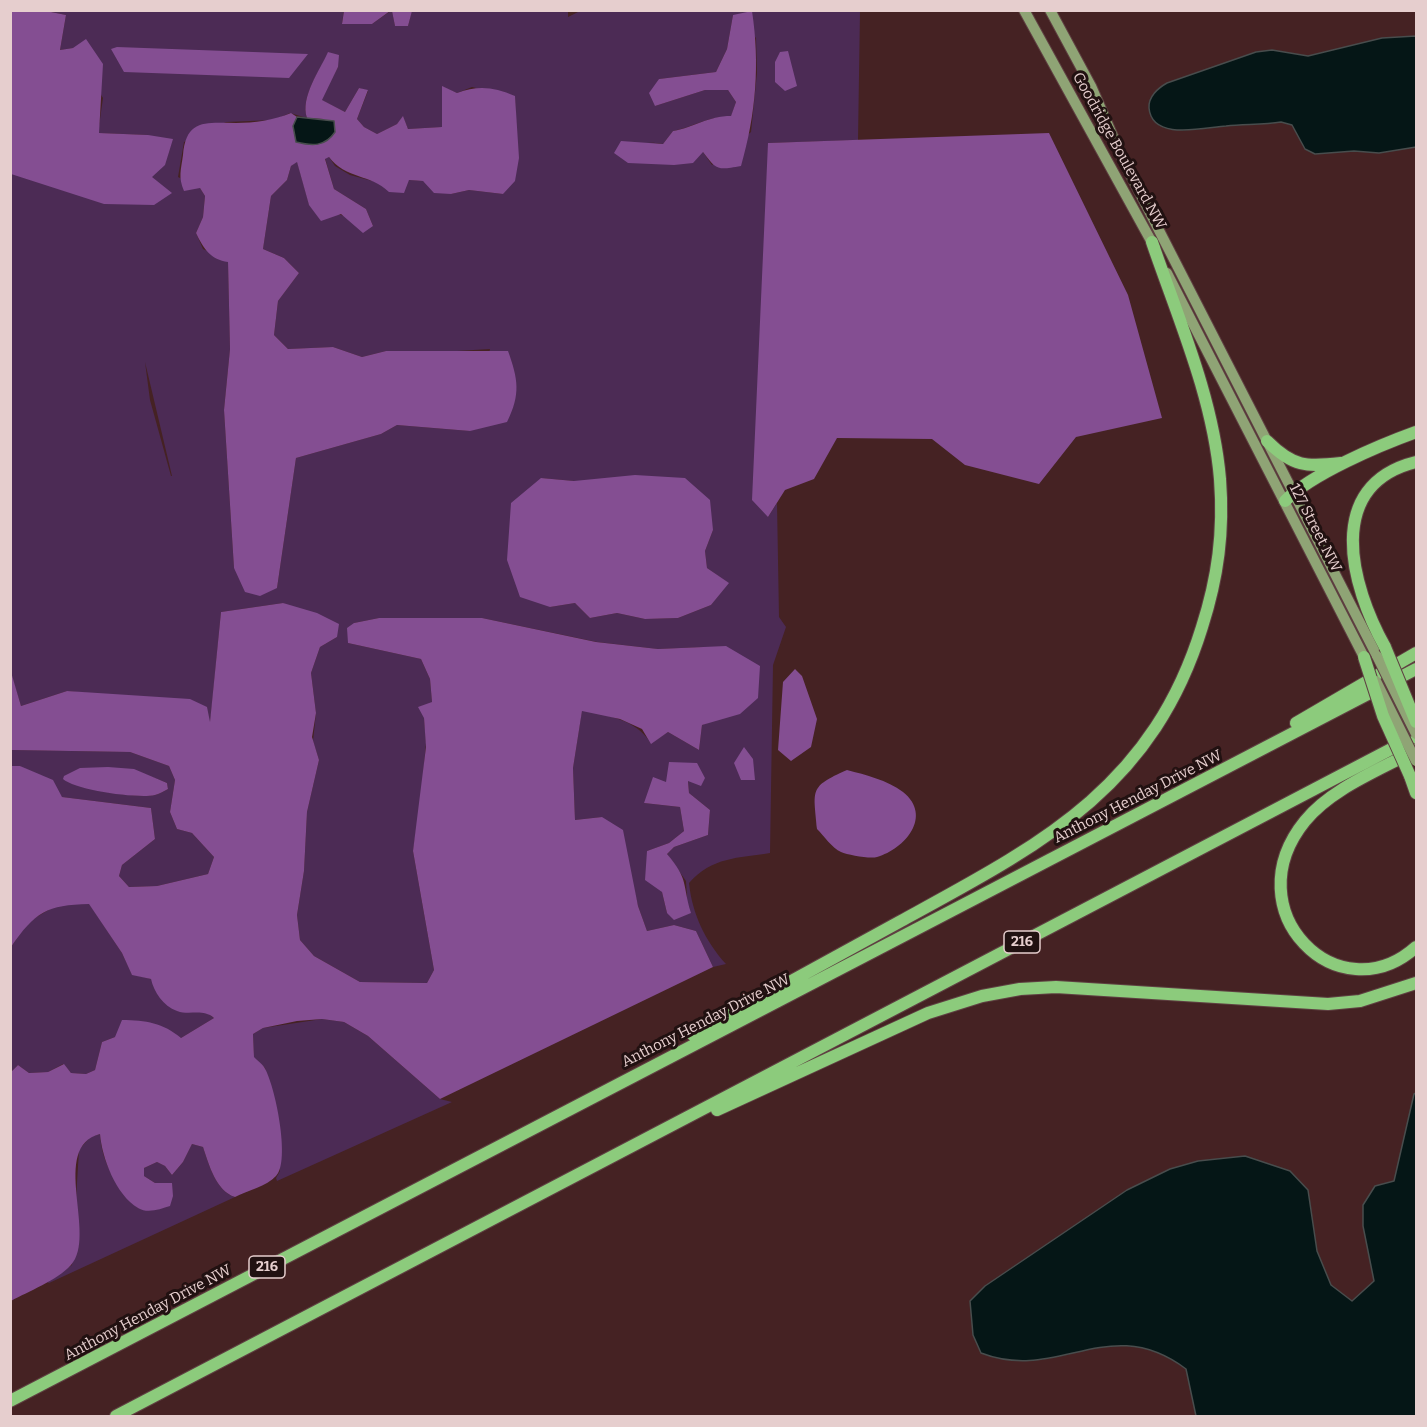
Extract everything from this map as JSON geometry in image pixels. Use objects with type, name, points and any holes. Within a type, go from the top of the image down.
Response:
[{"type":"highway","points":[[614,1085],[663,1052],[1001,866],[1069,820],[1094,799],[1122,773],[1156,728],[1187,670],[1199,637],[1216,581],[1221,521],[1220,479],[1207,407],[1152,242]]},
{"type":"highway","points":[[1289,496],[1348,462],[1416,432]]},
{"type":"highway","points":[[1267,441],[1280,454],[1298,464],[1312,466],[1348,462]]},
{"type":"highway","points":[[1416,462],[1393,471],[1374,485],[1359,509],[1352,531],[1355,573],[1381,652],[1416,722]]},
{"type":"highway","points":[[1185,789],[1416,653]]},
{"type":"highway","points":[[1364,657],[1383,716],[1416,793]]},
{"type":"highway","name":"Anthony Henday Drive NW","points":[[10,1401],[1416,669]]},
{"type":"highway","name":"216","points":[[116,1416],[1416,735]]},
{"type":"highway","points":[[1416,750],[1352,785],[1324,804],[1305,821],[1289,849],[1280,879],[1280,897],[1287,922],[1295,934],[1329,961],[1344,967],[1376,968],[1396,961],[1416,947]]},
{"type":"highway","points":[[627,1148],[927,1013],[982,996],[1020,989],[1056,987],[1328,1004],[1360,1001],[1416,983]]},
{"type":"main road","name":"Goodridge Boulevard NW","points":[[1024,10],[1186,308]]},
{"type":"main road","name":"Goodridge Boulevard NW","points":[[1050,10],[1091,86],[1124,162],[1188,284]]},
{"type":"main road","name":"127 Street NW","points":[[1188,284],[1267,441],[1289,496],[1364,657],[1416,761]]},
{"type":"main road","name":"127 Street NW","points":[[1186,308],[1289,496],[1381,652],[1416,735]]},
{"type":"shaded area","points":[[11,10],[46,11],[66,15],[60,50],[73,48],[86,39],[103,64],[99,133],[148,135],[173,139],[165,165],[152,177],[172,193],[154,205],[104,204],[11,174]]},
{"type":"shaded area","points":[[344,10],[342,23],[372,24],[392,10],[395,26],[408,26],[412,10],[568,10],[568,17],[582,10],[860,11],[858,140],[768,143],[768,517],[777,503],[779,617],[786,627],[773,665],[770,853],[716,863],[698,874],[689,883],[696,916],[712,946],[726,964],[713,967],[696,931],[674,925],[647,931],[630,873],[602,817],[575,820],[573,768],[582,710],[621,720],[645,735],[651,743],[668,732],[699,750],[702,725],[714,720],[704,647],[658,649],[597,642],[482,618],[379,618],[354,623],[348,643],[421,659],[430,679],[432,702],[424,718],[426,743],[413,851],[434,970],[427,983],[360,982],[314,956],[300,940],[297,915],[304,871],[307,812],[319,760],[313,741],[316,713],[311,673],[320,647],[337,637],[283,603],[221,612],[210,725],[125,697],[67,691],[21,706],[10,671],[10,174],[152,177],[148,135],[98,133],[103,98],[73,48],[60,50],[66,15],[46,11]],"holes":[[[733,15],[756,38],[757,73],[751,132],[712,165],[703,152],[648,142],[663,144],[673,131],[709,119],[731,117],[736,102],[728,90],[705,90],[655,106],[659,79],[716,72],[727,49]],[[329,52],[338,67],[321,100],[345,112],[359,88],[368,91],[357,119],[364,127],[377,134],[397,124],[403,117],[408,129],[443,127],[442,87],[457,93],[472,87],[515,97],[516,126],[503,194],[469,190],[451,194],[423,181],[380,183],[350,175],[335,166],[329,157],[325,158],[334,189],[366,209],[373,226],[309,204],[297,161],[291,166],[287,180],[271,196],[263,249],[284,258],[299,273],[278,301],[274,335],[288,349],[333,347],[362,357],[386,351],[441,352],[490,349],[470,431],[397,425],[381,434],[296,458],[277,588],[234,568],[224,410],[230,349],[228,261],[203,249],[196,233],[203,217],[205,196],[200,188],[178,177],[184,142],[226,122],[274,120],[290,113],[307,118],[306,101],[316,75]],[[145,362],[172,476],[171,476],[150,400]],[[541,478],[574,481],[713,530],[705,551],[707,568],[728,583],[711,605],[678,618],[645,619],[617,613],[590,618],[575,603],[550,607]],[[705,778],[688,780],[689,793],[710,810],[708,835],[674,847],[667,854],[686,881],[687,898],[667,913],[647,851],[669,843],[684,831],[680,807],[644,803],[666,782]]]},
{"type":"shaded area","points":[[344,10],[390,11],[372,24],[342,24]]},
{"type":"shaded area","points":[[392,11],[412,11],[408,26],[395,26]]},
{"type":"shaded area","points":[[752,11],[756,50],[755,89],[750,127],[741,166],[719,168],[703,152],[693,163],[674,165],[628,163],[614,153],[621,141],[663,144],[673,131],[715,118],[731,116],[736,102],[728,90],[705,90],[655,106],[649,93],[659,79],[716,72],[727,49],[733,15]]},
{"type":"shaded area","points":[[1416,36],[1416,147],[1379,153],[1354,151],[1315,154],[1305,149],[1292,125],[1281,122],[1181,130],[1169,129],[1152,119],[1149,108],[1150,100],[1160,87],[1256,52],[1272,50],[1308,56],[1382,38]]},
{"type":"shaded area","points":[[117,47],[308,54],[289,78],[124,72],[111,49]]},
{"type":"shaded area","points":[[788,51],[797,86],[785,91],[775,82],[775,62],[780,52]]},
{"type":"shaded area","points":[[328,52],[339,55],[338,67],[322,100],[345,112],[359,88],[368,90],[357,119],[364,127],[377,134],[397,124],[403,116],[408,129],[442,127],[442,86],[457,93],[486,88],[515,96],[519,158],[515,181],[503,194],[469,190],[451,194],[434,193],[423,181],[409,180],[404,193],[389,192],[374,182],[343,169],[329,157],[325,159],[334,189],[366,209],[373,226],[363,233],[341,214],[321,221],[309,205],[297,162],[291,166],[287,180],[271,196],[263,249],[284,258],[299,273],[278,301],[274,335],[288,349],[333,347],[362,357],[386,351],[508,351],[516,378],[516,395],[507,422],[470,431],[397,425],[381,434],[296,458],[277,588],[260,596],[245,592],[234,568],[224,410],[230,349],[228,262],[212,256],[196,233],[203,217],[205,196],[200,188],[184,191],[181,169],[188,134],[200,125],[257,122],[291,113],[297,117],[293,126],[324,119],[307,118],[306,101]]},
{"type":"shaded area","points":[[297,117],[334,121],[335,132],[322,143],[296,142],[293,126]]},
{"type":"shaded area","points":[[1049,133],[1128,295],[1162,418],[1076,437],[1039,484],[965,465],[932,439],[837,438],[814,479],[785,490],[768,517],[752,500],[768,143]]},
{"type":"shaded area","points":[[635,475],[685,478],[710,500],[713,530],[705,551],[707,568],[729,583],[711,605],[678,618],[645,619],[617,613],[590,618],[575,603],[550,607],[520,597],[507,560],[511,503],[541,478],[574,481]]},
{"type":"shaded area","points":[[283,603],[317,613],[339,624],[337,637],[320,647],[311,673],[316,713],[312,737],[319,760],[307,812],[304,871],[297,915],[300,940],[314,956],[360,982],[427,983],[434,970],[413,851],[426,747],[424,718],[418,707],[432,702],[430,679],[421,659],[348,643],[347,628],[354,623],[379,618],[482,618],[596,642],[658,649],[726,646],[760,666],[758,698],[740,714],[702,725],[699,750],[668,732],[651,744],[642,729],[620,719],[582,711],[573,768],[575,820],[602,817],[623,830],[638,906],[647,931],[674,925],[696,931],[713,967],[440,1099],[368,1036],[344,1022],[322,1019],[263,1028],[253,1034],[254,1057],[264,1067],[277,1105],[282,1155],[276,1176],[235,1197],[228,1194],[218,1183],[203,1147],[192,1144],[183,1162],[172,1175],[165,1166],[157,1162],[144,1168],[144,1176],[155,1183],[172,1183],[173,1196],[170,1206],[146,1211],[130,1202],[117,1185],[107,1165],[100,1134],[85,1142],[78,1156],[76,1174],[80,1234],[78,1252],[65,1271],[11,1301],[11,1072],[18,1065],[29,1073],[48,1072],[64,1064],[71,1073],[86,1074],[95,1070],[102,1042],[115,1037],[122,1020],[154,1023],[181,1038],[214,1018],[205,1013],[172,1009],[160,998],[151,979],[132,975],[122,953],[89,904],[62,906],[43,913],[27,926],[11,947],[11,766],[20,766],[53,780],[62,797],[151,808],[155,839],[122,865],[119,876],[129,887],[157,886],[208,874],[214,857],[192,833],[177,829],[170,812],[175,780],[169,766],[130,752],[11,750],[11,672],[21,706],[67,691],[190,699],[207,707],[210,722],[221,612]]},
{"type":"shaded area","points":[[795,669],[802,676],[817,719],[811,747],[791,761],[778,750],[783,682]]},
{"type":"shaded area","points":[[744,747],[753,759],[755,780],[741,780],[734,763]]},
{"type":"shaded area","points":[[11,750],[130,752],[169,766],[175,780],[170,812],[177,829],[192,833],[214,857],[208,874],[157,886],[129,887],[119,876],[122,865],[155,839],[151,808],[62,797],[20,766],[11,766]],"holes":[[[152,777],[167,783],[168,789],[157,795],[148,796],[127,795],[77,784]]]},
{"type":"shaded area","points":[[669,762],[697,763],[705,778],[701,786],[688,781],[689,793],[710,810],[708,835],[674,847],[667,854],[682,876],[691,913],[674,920],[667,913],[662,892],[645,880],[647,851],[669,843],[684,831],[680,807],[644,803],[653,777],[666,782]]},
{"type":"shaded area","points":[[80,768],[134,769],[167,783],[168,789],[155,795],[122,795],[80,787],[63,779],[64,776]]},
{"type":"shaded area","points":[[847,770],[890,784],[912,801],[916,811],[912,830],[897,847],[887,853],[874,857],[841,852],[834,848],[817,829],[816,791],[825,781]]},
{"type":"shaded area","points":[[89,903],[122,953],[132,974],[151,979],[177,1011],[206,1012],[214,1018],[181,1038],[115,1037],[102,1042],[95,1070],[86,1074],[71,1073],[63,1064],[48,1072],[29,1073],[18,1065],[11,1072],[11,947],[28,922],[57,905]]},
{"type":"shaded area","points":[[322,1019],[344,1022],[368,1036],[440,1099],[452,1102],[277,1181],[276,1178],[280,1171],[265,1068],[254,1058],[253,1034],[263,1028]]},
{"type":"shaded area","points":[[1416,1093],[1416,1416],[1196,1416],[1186,1369],[1158,1353],[1132,1346],[1108,1346],[1035,1360],[1009,1360],[981,1353],[973,1335],[970,1301],[985,1286],[1127,1190],[1170,1169],[1198,1161],[1245,1156],[1290,1171],[1308,1190],[1317,1251],[1331,1285],[1352,1301],[1374,1281],[1363,1226],[1363,1205],[1375,1186],[1394,1181]]},
{"type":"shaded area","points":[[100,1134],[104,1156],[112,1175],[138,1208],[171,1183],[155,1183],[144,1176],[144,1168],[157,1162],[165,1166],[172,1175],[183,1162],[192,1144],[203,1147],[218,1183],[228,1194],[235,1197],[49,1283],[47,1282],[72,1265],[79,1150],[90,1137]]}]
